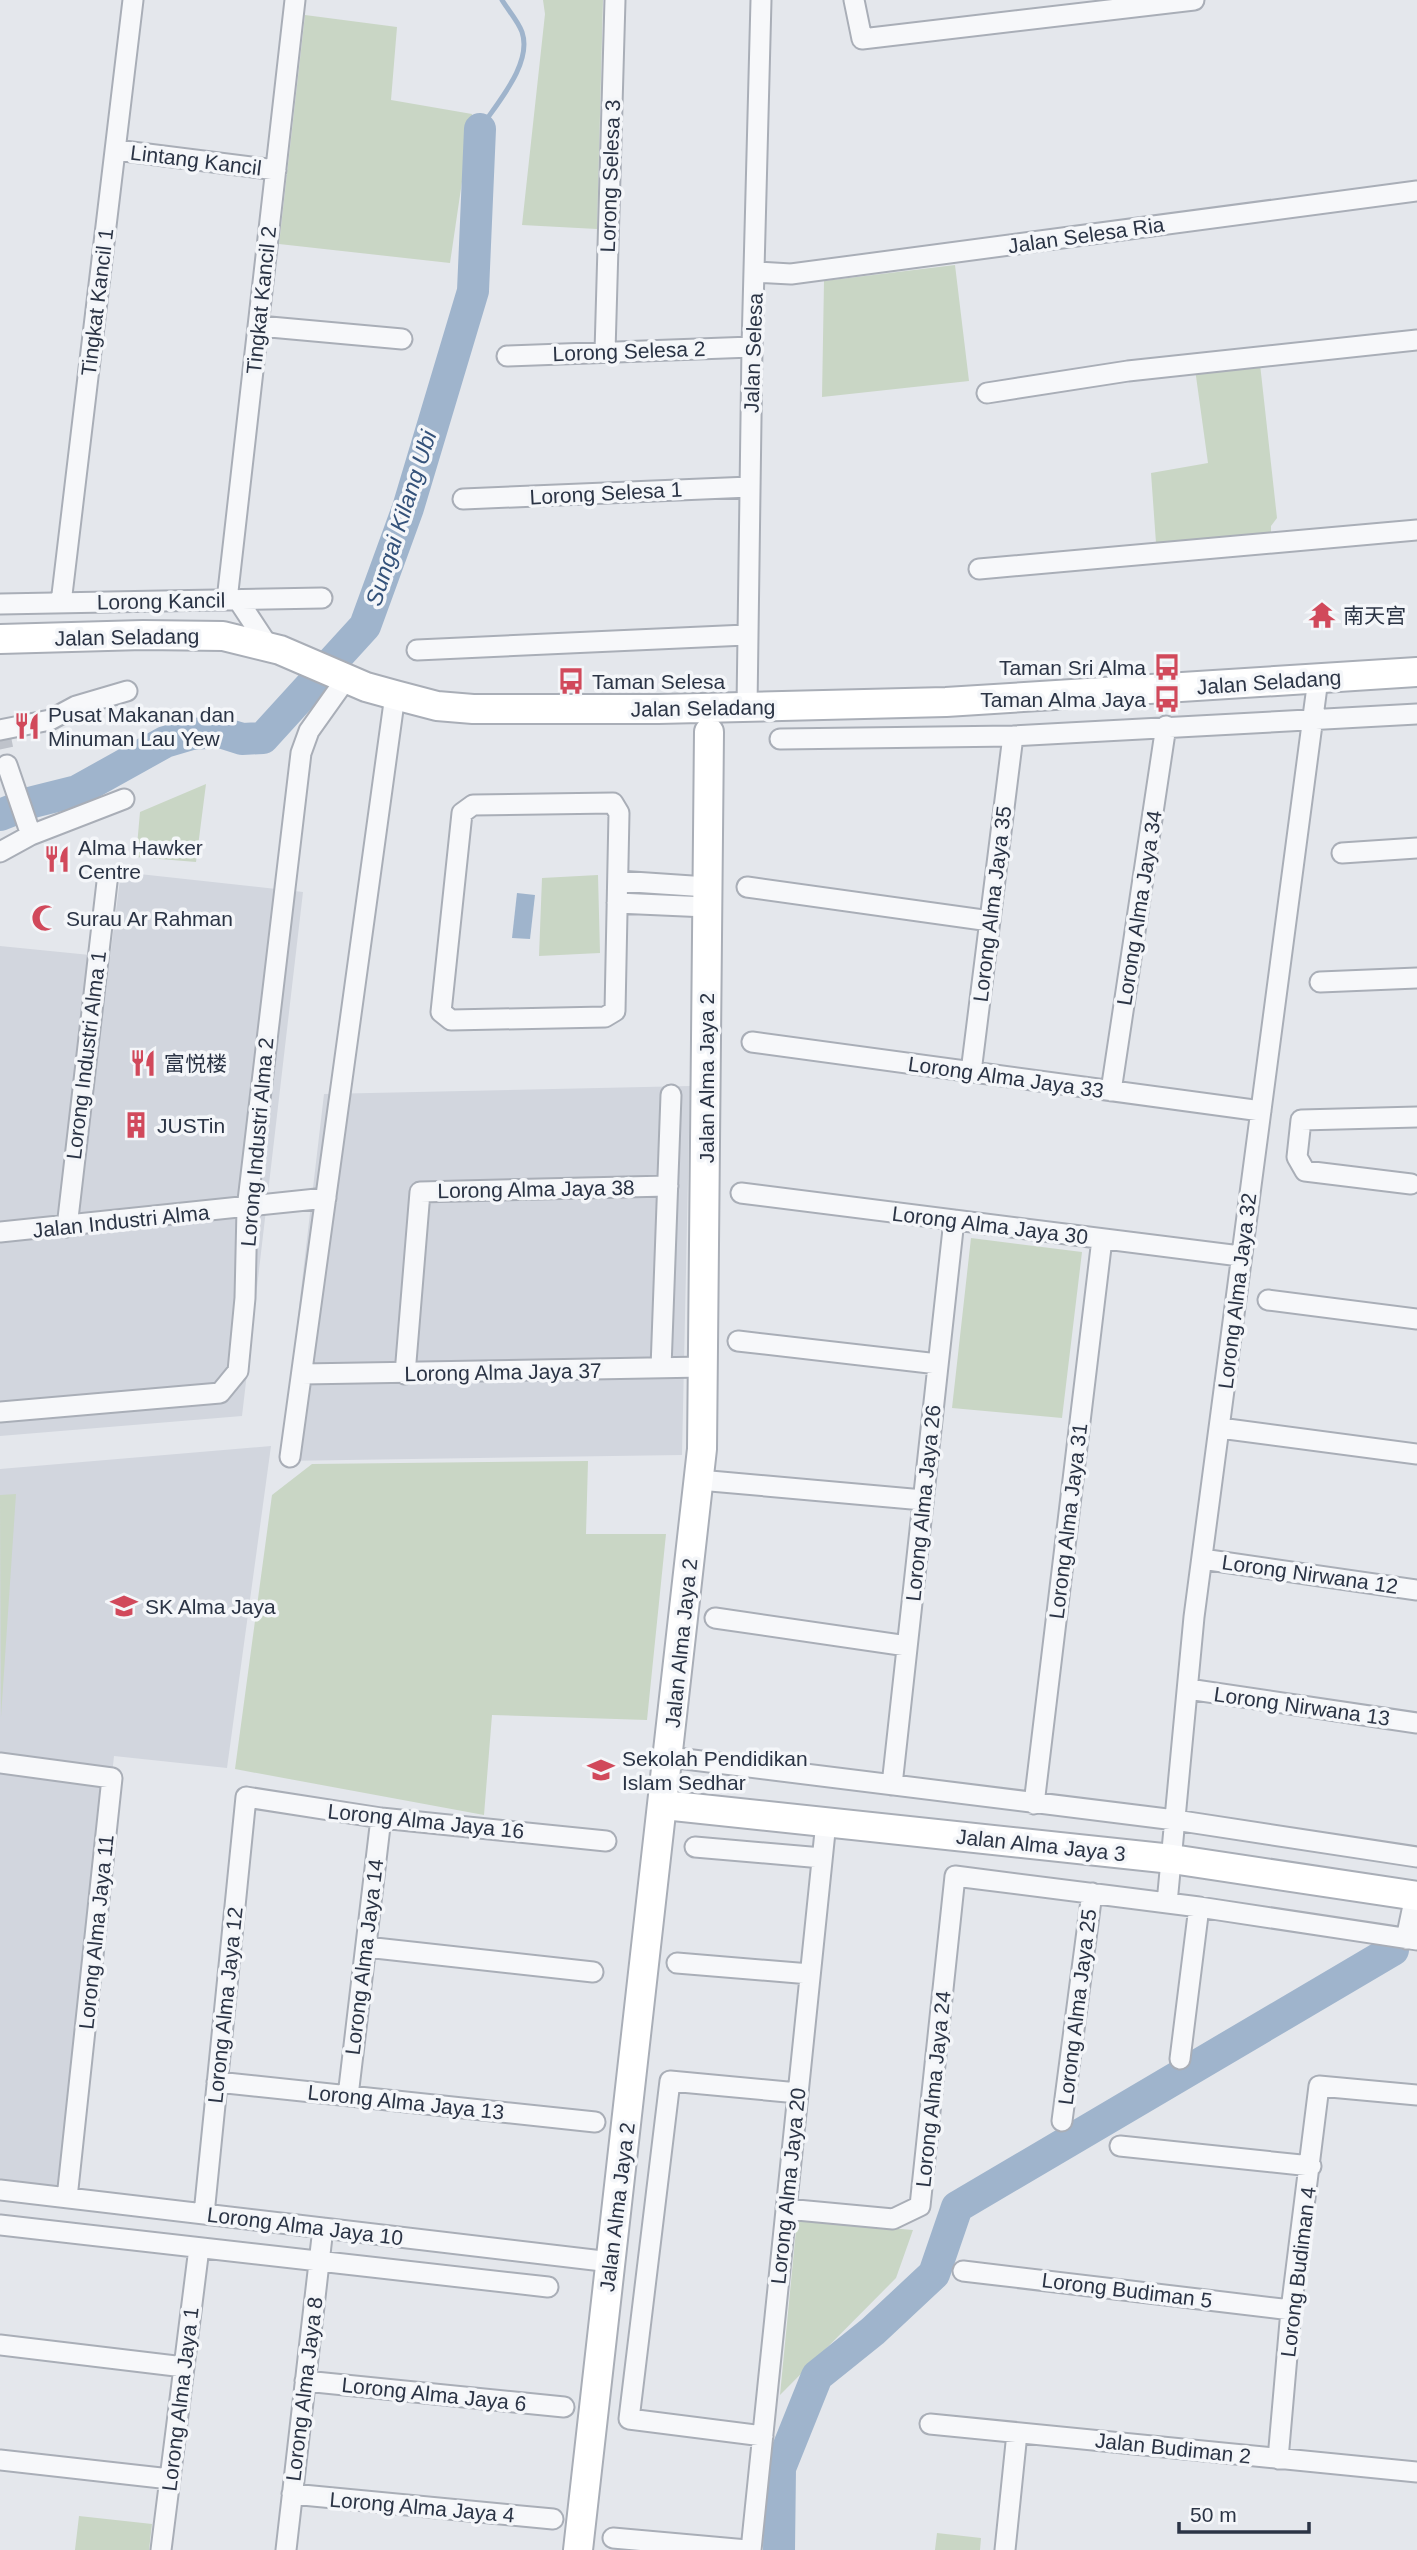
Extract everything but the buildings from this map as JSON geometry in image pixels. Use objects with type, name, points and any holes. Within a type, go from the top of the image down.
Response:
[{"type":"street","name":"Tingkat Kancil 1","points":[[61,603],[133,0]]},
{"type":"street","name":"Tingkat Kancil 2","points":[[232,600],[258,326],[295,0]]},
{"type":"street","name":"Lorong Selesa 3","points":[[606,352],[615,0]]},
{"type":"street","name":"Jalan Selesa","points":[[747,707],[746,635],[761,0]]},
{"type":"street","points":[[853,0],[862,39],[1194,0]]},
{"type":"street","name":"Lintang Kancil","points":[[116,150],[276,170]]},
{"type":"street","name":"Jalan Selesa Ria","points":[[755,272],[791,274],[1417,191]]},
{"type":"street","points":[[258,326],[402,339]]},
{"type":"street","points":[[987,393],[1128,371],[1417,340]]},
{"type":"street","name":"Lorong Selesa 2","points":[[507,356],[752,347]]},
{"type":"street","name":"Lorong Selesa 1","points":[[463,499],[750,487]]},
{"type":"street","points":[[979,569],[1417,530]]},
{"type":"street","name":"Lorong Kancil","points":[[0,604],[322,598]]},
{"type":"street","points":[[232,600],[274,649]]},
{"type":"street","points":[[417,650],[746,635]]},
{"type":"street","name":"Jalan Seladang","points":[[0,639],[223,636],[274,649],[395,695],[437,706],[473,709],[658,709],[946,702],[1417,672]]},
{"type":"street","name":"Lorong Industri Alma 2","points":[[0,1412],[220,1393],[238,1371],[246,1298],[247,1209],[301,754],[309,731],[341,676]]},
{"type":"street","name":"Lorong Alma Jaya 32","points":[[1167,1903],[1202,1559],[1318,680]]},
{"type":"street","points":[[0,730],[50,720],[76,706],[127,691]]},
{"type":"street","points":[[290,1457],[395,695]]},
{"type":"street","points":[[658,709],[709,732],[746,714],[777,706]]},
{"type":"street","name":"Jalan Seladang","points":[[780,739],[1013,736],[1166,726],[1244,726],[1417,714]]},
{"type":"street","name":"Lorong Alma Jaya 34","points":[[1111,1091],[1166,726]]},
{"type":"street","name":"Jalan Alma Jaya 2","points":[[578,2550],[699,1480],[704,1367],[709,732]]},
{"type":"street","name":"Lorong Alma Jaya 35","points":[[971,1072],[1013,736]]},
{"type":"street","points":[[10,775],[29,829]]},
{"type":"street","points":[[0,852],[29,829],[124,799]]},
{"type":"street","points":[[613,803],[619,813],[618,881],[615,1011],[605,1017],[452,1020],[442,1012],[462,813],[473,805],[613,803]]},
{"type":"street","points":[[1342,853],[1417,848]]},
{"type":"street","points":[[618,881],[707,897]]},
{"type":"street","name":"Lorong Industri Alma 1","points":[[67,1227],[107,883]]},
{"type":"street","points":[[747,887],[990,921]]},
{"type":"street","points":[[617,903],[707,897]]},
{"type":"street","points":[[1320,982],[1417,978]]},
{"type":"street","name":"Lorong Alma Jaya 33","points":[[752,1042],[1261,1111]]},
{"type":"street","points":[[661,1368],[671,1094]]},
{"type":"street","points":[[1411,1184],[1305,1171],[1297,1157],[1301,1120],[1417,1117]]},
{"type":"street","name":"Lorong Alma Jaya 38","points":[[405,1374],[420,1192],[667,1186]]},
{"type":"street","name":"Lorong Alma Jaya 30","points":[[740,1193],[1240,1256]]},
{"type":"street","name":"Jalan Industri Alma","points":[[0,1232],[247,1209],[326,1198]]},
{"type":"street","name":"Lorong Alma Jaya 26","points":[[892,1785],[954,1220]]},
{"type":"street","name":"Lorong Alma Jaya 31","points":[[1034,1804],[1102,1239]]},
{"type":"street","points":[[1268,1300],[1417,1319]]},
{"type":"street","points":[[738,1341],[938,1364]]},
{"type":"street","name":"Lorong Alma Jaya 37","points":[[302,1374],[704,1367]]},
{"type":"street","points":[[1220,1428],[1417,1454]]},
{"type":"street","points":[[699,1480],[923,1500]]},
{"type":"street","name":"Lorong Nirwana 12","points":[[1202,1559],[1417,1590]]},
{"type":"street","points":[[715,1618],[907,1646]]},
{"type":"street","name":"Lorong Nirwana 13","points":[[1188,1689],[1417,1723]]},
{"type":"street","name":"Jalan Alma Jaya 3","points":[[669,1757],[1175,1821],[1417,1857]]},
{"type":"street","name":"Lorong Alma Jaya 11","points":[[0,1763],[112,1778],[67,2198]]},
{"type":"street","name":"Lorong Alma Jaya 16","points":[[246,1797],[381,1818],[606,1841]]},
{"type":"street","name":"Lorong Alma Jaya 12","points":[[204,2214],[246,1797]]},
{"type":"street","name":"Jalan Alma Jaya 3","points":[[664,1805],[1172,1859],[1416,1896]]},
{"type":"street","name":"Lorong Alma Jaya 14","points":[[348,2096],[381,1818]]},
{"type":"street","name":"Lorong Alma Jaya 20","points":[[749,2550],[825,1822]]},
{"type":"street","points":[[695,1847],[822,1858]]},
{"type":"street","name":"Jalan Alma Jaya 3","points":[[955,1876],[1199,1907],[1412,1939]]},
{"type":"street","name":"Lorong Alma Jaya 24","points":[[786,2209],[894,2219],[920,2206],[955,1876]]},
{"type":"street","name":"Lorong Alma Jaya 25","points":[[1062,2121],[1091,1894]]},
{"type":"street","points":[[1412,1939],[1416,1896]]},
{"type":"street","points":[[1180,2059],[1199,1907]]},
{"type":"street","points":[[366,1947],[593,1972]]},
{"type":"street","points":[[677,1963],[810,1974]]},
{"type":"street","name":"Jalan Alma Jaya 2","points":[[763,2436],[629,2419],[670,2081],[798,2093]]},
{"type":"street","name":"Lorong Alma Jaya 13","points":[[217,2082],[595,2122]]},
{"type":"street","name":"Lorong Budiman 4","points":[[1278,2459],[1291,2310],[1319,2086],[1417,2095]]},
{"type":"street","points":[[1120,2146],[1311,2166]]},
{"type":"street","name":"Lorong Alma Jaya 10","points":[[0,2190],[611,2262]]},
{"type":"street","name":"Lorong Alma Jaya 10","points":[[0,2225],[548,2287]]},
{"type":"street","name":"Lorong Alma Jaya 8","points":[[286,2550],[323,2228]]},
{"type":"street","name":"Lorong Alma Jaya 1","points":[[161,2550],[199,2248]]},
{"type":"street","name":"Lorong Budiman 5","points":[[964,2271],[1291,2310]]},
{"type":"street","points":[[0,2344],[184,2367]]},
{"type":"street","name":"Lorong Alma Jaya 6","points":[[305,2381],[564,2407]]},
{"type":"street","name":"Jalan Budiman 2","points":[[930,2424],[1417,2472]]},
{"type":"street","points":[[1004,2550],[1017,2433]]},
{"type":"street","points":[[0,2460],[170,2479]]},
{"type":"street","name":"Lorong Alma Jaya 4","points":[[292,2494],[552,2519]]},
{"type":"street","points":[[613,2538],[749,2550]]},
{"type":"shaded area","points":[[121,872],[303,892],[242,1416],[0,1436],[0,946],[110,957]]},
{"type":"shaded area","points":[[690,1086],[682,1455],[281,1461],[324,1094]]},
{"type":"shaded area","name":"SK Alma Jaya","points":[[271,1446],[227,1768],[114,1756],[67,2197],[0,2189],[0,1469]]},
{"type":"green space","points":[[543,0],[603,0],[597,229],[522,225],[545,14]]},
{"type":"green space","points":[[305,15],[397,27],[391,100],[472,114],[450,263],[279,244]]},
{"type":"green space","points":[[955,265],[969,381],[822,397],[824,281]]},
{"type":"green space","points":[[1260,364],[1277,518],[1271,526],[1271,536],[1156,543],[1151,473],[1208,463],[1195,369]]},
{"type":"green space","points":[[206,784],[196,862],[136,857],[140,812]]},
{"type":"green space","points":[[598,875],[600,953],[539,956],[542,878]]},
{"type":"green space","points":[[971,1238],[1082,1252],[1062,1418],[952,1408]]},
{"type":"green space","points":[[588,1461],[586,1534],[666,1534],[647,1720],[492,1715],[484,1815],[235,1769],[272,1495],[312,1464]]},
{"type":"green space","points":[[16,1494],[1,1717],[0,1495]]},
{"type":"green space","points":[[797,2220],[913,2230],[896,2278],[780,2395]]},
{"type":"green space","points":[[79,2516],[152,2524],[149,2550],[75,2550]]},
{"type":"green space","points":[[937,2533],[981,2538],[980,2550],[935,2550]]},
{"type":"water","points":[[517,893],[535,895],[530,939],[512,938]]},
{"type":"waterway","name":"Sungai Kilang Ubi","points":[[480,129],[511,83],[522,57],[522,32],[502,0]]},
{"type":"waterway","name":"Sungai Kilang Ubi","points":[[0,815],[33,802],[77,791],[165,742],[192,734],[220,732],[242,739],[263,738],[365,626],[408,508],[473,291],[480,129]]},
{"type":"waterway","points":[[779,2550],[780,2468],[817,2376],[873,2331],[934,2274],[957,2207],[1393,1950]]},
{"type":"tunnel","points":[[0,730],[7,765]]},
{"type":"place","name":"南天宫","points":[[1322,615]]},
{"type":"place","name":"Taman Sri Alma","points":[[1167,667]]},
{"type":"place","name":"Taman Selesa","points":[[571,681]]},
{"type":"place","name":"Taman Alma Jaya","points":[[1167,699]]},
{"type":"place","name":"Pusat Makanan dan Minuman Lau Yew","points":[[27,726]]},
{"type":"place","name":"Alma Hawker Centre","points":[[57,859]]},
{"type":"place","name":"Surau Ar Rahman","points":[[45,918]]},
{"type":"place","name":"富悦楼","points":[[143,1063]]},
{"type":"place","name":"JUSTin","points":[[136,1125]]},
{"type":"place","name":"SK Alma Jaya","points":[[124,1606]]},
{"type":"place","name":"Sekolah Pendidikan Islam Sedhar","points":[[601,1770]]}]
